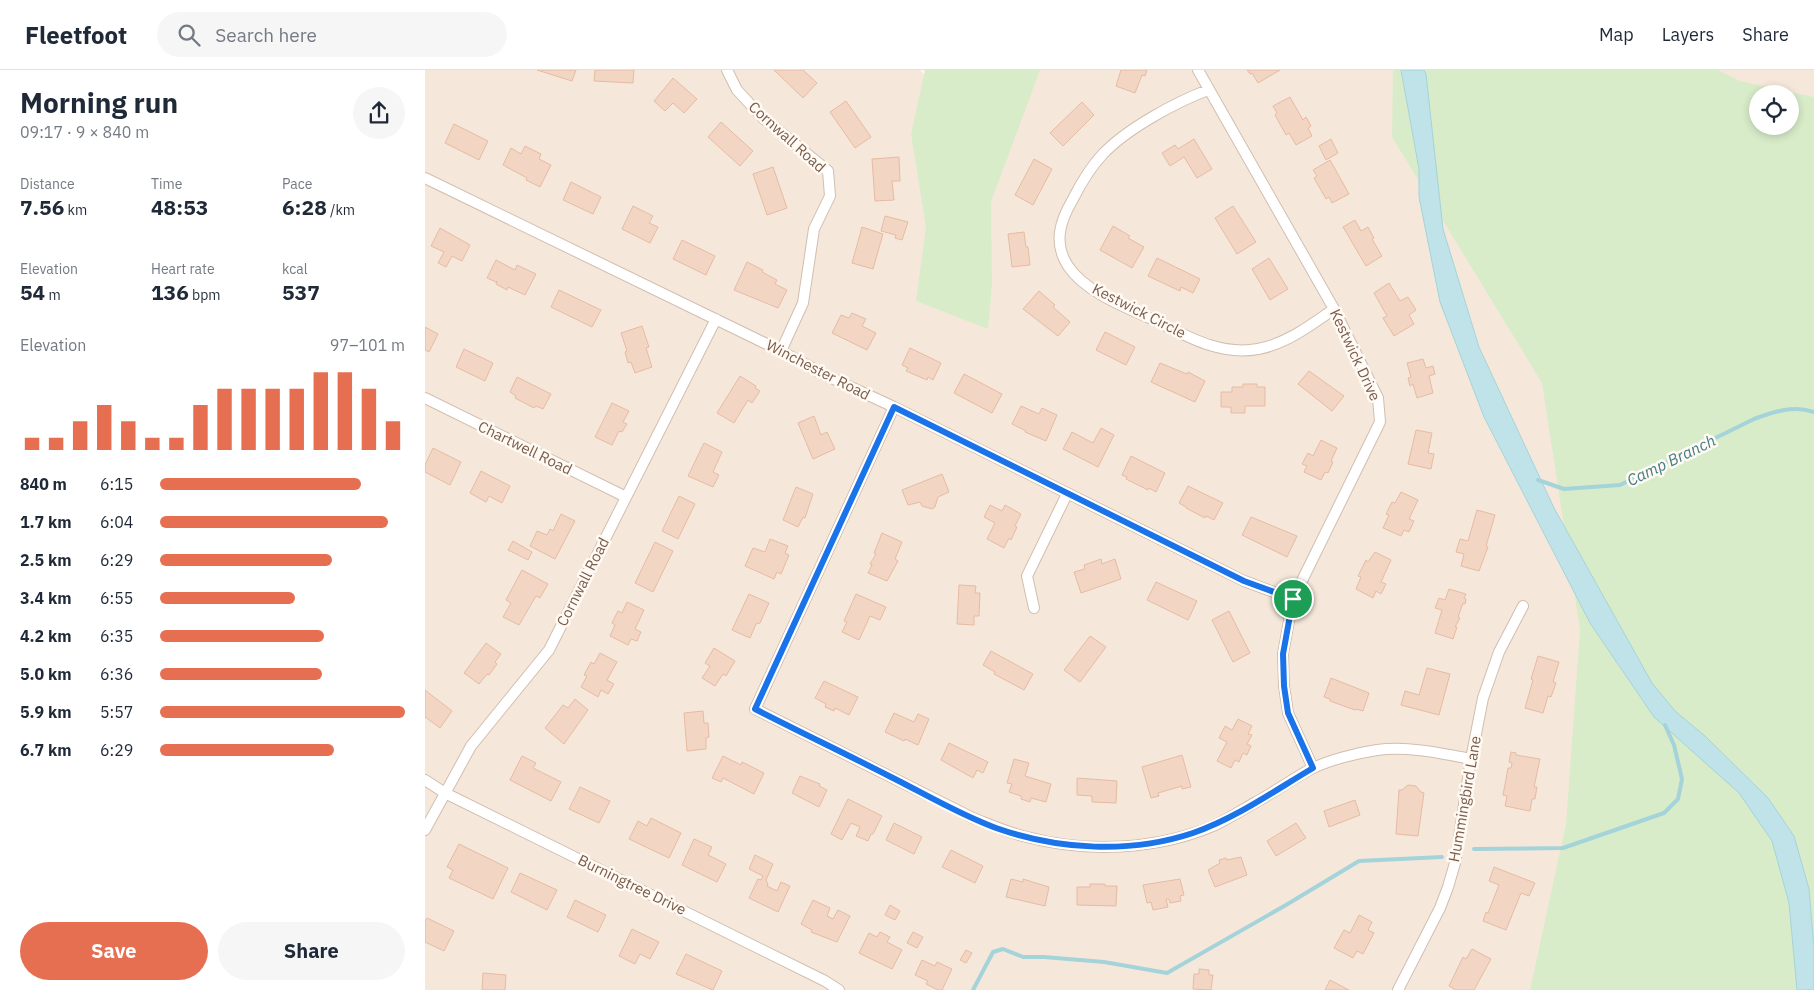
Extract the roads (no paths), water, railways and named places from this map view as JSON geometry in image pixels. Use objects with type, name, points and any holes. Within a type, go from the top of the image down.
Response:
[{"type":"street","name":"Cornwall Road","points":[[727,70],[737,90],[763,118],[828,171],[831,196],[814,229],[803,303],[781,351]]},
{"type":"street","name":"Kestwick Drive","points":[[1198,70],[1335,309],[1378,398],[1380,422],[1293,599],[1283,654],[1284,686],[1288,713],[1313,768]]},
{"type":"street","name":"Kestwick Circle","points":[[1208,90],[1189,97],[1140,125],[1111,146],[1092,168],[1062,217],[1059,243],[1061,253],[1068,266],[1076,276],[1114,301],[1207,346],[1245,350],[1258,349],[1281,342],[1335,309]]},
{"type":"street","name":"Winchester Road","points":[[425,178],[716,319],[1244,581],[1293,599]]},
{"type":"street","name":"Cornwall Road","points":[[425,830],[471,746],[549,650],[716,319]]},
{"type":"street","name":"Chartwell Road","points":[[425,398],[626,497]]},
{"type":"street","points":[[894,407],[755,709],[973,818],[1027,838],[1091,847],[1127,846],[1163,841],[1192,833],[1214,825],[1259,801],[1313,768],[1346,757],[1377,750],[1417,750],[1471,758]]},
{"type":"street","points":[[1035,608],[1027,576],[1067,494]]},
{"type":"street","name":"Hummingbird Lane","points":[[1398,990],[1440,908],[1455,863],[1471,758],[1483,698],[1499,652],[1523,606]]},
{"type":"street","name":"Burningtree Drive","points":[[425,780],[445,793],[825,981],[838,990]]},
{"type":"water","points":[[1401,70],[1424,70],[1426,74],[1443,229],[1479,347],[1554,508],[1652,683],[1676,712],[1705,736],[1768,798],[1794,836],[1809,889],[1814,948],[1814,990],[1797,990],[1789,903],[1772,841],[1739,793],[1654,717],[1590,623],[1484,417],[1440,302],[1419,197],[1419,169]]},
{"type":"waterway","name":"Camp Branch","points":[[1538,480],[1564,489],[1620,485],[1754,419],[1791,409],[1814,412]]},
{"type":"waterway","points":[[1474,849],[1563,848],[1664,813],[1678,799],[1682,779],[1674,745],[1665,725]]},
{"type":"waterway","points":[[973,990],[993,952],[1003,949],[1023,957],[1104,962],[1167,973],[1359,861],[1442,857]]}]
